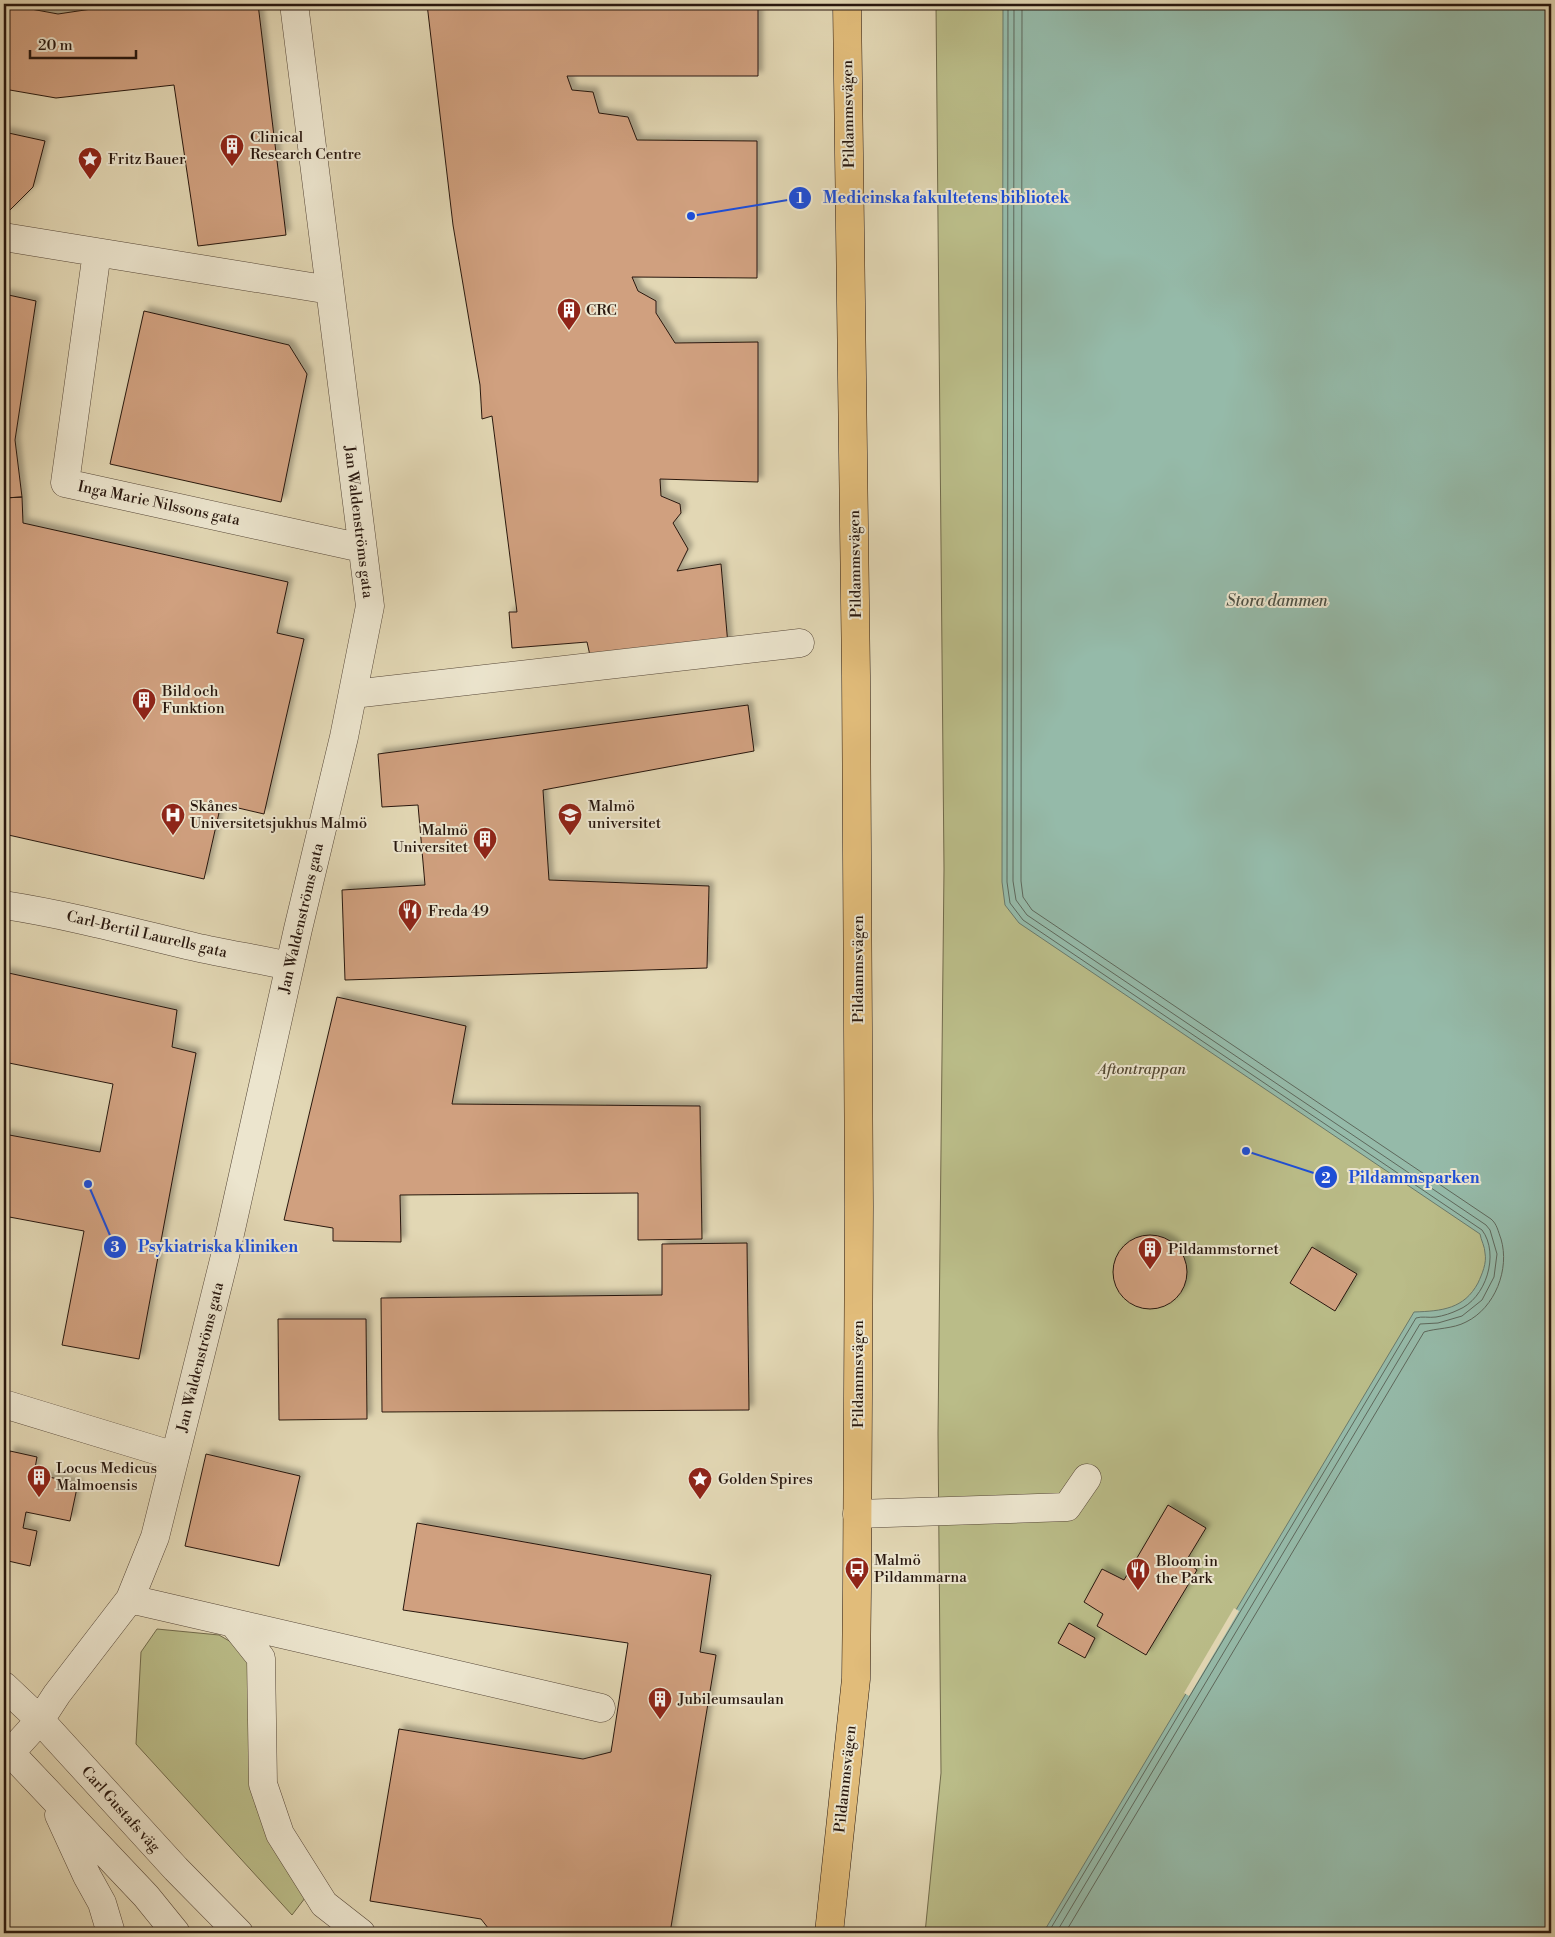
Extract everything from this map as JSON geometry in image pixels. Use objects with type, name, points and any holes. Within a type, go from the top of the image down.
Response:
[{"type":"main road","name":"Pildammsvägen","points":[[829,1933],[856,1679],[859,1197],[856,685],[847,4]]},
{"type":"street","name":"Jan Waldenströms gata","points":[[7,1749],[40,1720],[56,1694],[130,1599],[155,1537],[225,1256],[289,966],[344,738],[370,606],[294,4]]},
{"type":"street","points":[[4,237],[330,290]]},
{"type":"street","name":"Inga Marie Nilssons gata","points":[[98,252],[65,483],[362,548]]},
{"type":"street","points":[[353,694],[800,643]]},
{"type":"street","name":"Carl-Bertil Laurells gata","points":[[4,905],[45,912],[198,948],[289,966]]},
{"type":"street","points":[[4,1404],[175,1456]]},
{"type":"street","points":[[857,1514],[1067,1507],[1087,1478]]},
{"type":"street","points":[[130,1599],[601,1708]]},
{"type":"street","points":[[233,1623],[261,1658],[263,1784],[280,1834],[324,1904],[361,1933]]},
{"type":"street","name":"Carl Gustafs väg","points":[[4,1686],[40,1720],[176,1869],[239,1933]]},
{"type":"street","points":[[7,1749],[146,1896],[176,1933]]},
{"type":"street","points":[[49,1793],[87,1876],[102,1903],[111,1933]]},
{"type":"green space","name":"Stora dammen","points":[[936,4],[1551,4],[1551,1933],[925,1933],[941,1773],[938,1433],[944,869]]},
{"type":"green space","points":[[157,1629],[219,1635],[250,1653],[256,1807],[288,1871],[305,1898],[292,1915],[136,1744],[141,1652]]},
{"type":"water","name":"Stora dammen","points":[[1003,4],[1551,4],[1551,1933],[1043,1933],[1414,1312],[1434,1311],[1451,1307],[1466,1298],[1478,1283],[1484,1268],[1485,1257],[1480,1234],[1019,923],[1005,905],[1002,882]]},
{"type":"pier","points":[[1234,1608],[1239,1611],[1189,1696],[1184,1693]]},
{"type":"building","name":"Clinical Research Centre","points":[[4,4],[58,14],[125,4],[258,4],[286,235],[198,246],[174,85],[56,98],[4,89]]},
{"type":"building","name":"CRC","points":[[427,4],[758,4],[758,76],[567,76],[572,90],[593,92],[599,113],[628,117],[637,140],[757,141],[757,278],[632,277],[638,291],[656,301],[656,313],[675,343],[758,342],[758,482],[660,479],[661,496],[680,504],[681,513],[673,523],[688,549],[677,571],[721,564],[728,645],[591,660],[587,642],[512,648],[509,612],[517,612],[492,416],[482,419],[480,385],[453,225]]},
{"type":"building","points":[[4,132],[45,141],[33,187],[10,210],[4,211]]},
{"type":"building","points":[[4,294],[36,301],[15,440],[22,497],[4,498]]},
{"type":"building","points":[[144,311],[289,345],[307,374],[281,502],[110,464]]},
{"type":"building","name":"Bild och Funktion","points":[[22,497],[23,523],[288,582],[277,633],[304,639],[264,814],[221,804],[204,879],[4,834],[4,498]]},
{"type":"building","name":"Malmö Universitet","points":[[748,705],[754,751],[543,790],[549,880],[709,886],[707,968],[345,980],[342,890],[425,885],[418,805],[382,807],[378,754]]},
{"type":"building","points":[[4,972],[177,1010],[172,1047],[196,1053],[139,1359],[62,1345],[84,1231],[4,1216],[4,1134],[100,1152],[113,1084],[4,1062]]},
{"type":"building","points":[[337,997],[466,1026],[452,1104],[700,1106],[702,1239],[638,1240],[638,1193],[400,1195],[401,1242],[333,1241],[333,1228],[284,1220]]},
{"type":"building","name":"Pildammstornet","points":[[1150,1235],[1171,1241],[1181,1251],[1187,1272],[1181,1293],[1171,1303],[1150,1309],[1129,1303],[1119,1293],[1113,1272],[1119,1251],[1129,1241]]},
{"type":"building","points":[[747,1243],[749,1410],[382,1412],[381,1298],[662,1295],[662,1244]]},
{"type":"building","points":[[1312,1247],[1357,1274],[1335,1311],[1290,1283]]},
{"type":"building","points":[[278,1319],[366,1319],[367,1419],[279,1420]]},
{"type":"building","name":"Locus Medicus Malmoensis","points":[[10,1451],[37,1457],[34,1474],[78,1483],[70,1521],[26,1512],[23,1528],[37,1531],[30,1566],[4,1560],[4,1468],[7,1468]]},
{"type":"building","points":[[206,1454],[300,1476],[279,1566],[185,1546]]},
{"type":"building","name":"Bloom in the Park","points":[[1168,1505],[1206,1528],[1186,1561],[1197,1570],[1146,1655],[1097,1626],[1103,1614],[1084,1602],[1102,1569],[1124,1580]]},
{"type":"building","name":"Jubileumsaulan","points":[[417,1523],[711,1575],[700,1652],[716,1655],[670,1933],[492,1933],[481,1919],[370,1901],[399,1729],[583,1759],[611,1752],[628,1643],[403,1610]]},
{"type":"building","points":[[1069,1623],[1095,1638],[1085,1658],[1058,1643]]},
{"type":"place","name":"Clinical Research Centre","points":[[232,167]]},
{"type":"place","name":"Fritz Bauer","points":[[90,180]]},
{"type":"place","name":"Medicinska fakultetens bibliotek","points":[[691,216]]},
{"type":"place","name":"CRC","points":[[569,331]]},
{"type":"place","name":"Bild och Funktion","points":[[144,721]]},
{"type":"place","name":"Skånes Universitetsjukhus Malmö","points":[[173,836]]},
{"type":"place","name":"Malmö universitet","points":[[570,836]]},
{"type":"place","name":"Malmö Universitet","points":[[485,860]]},
{"type":"place","name":"Freda 49","points":[[410,932]]},
{"type":"place","name":"Pildammsparken","points":[[1246,1151]]},
{"type":"place","name":"Psykiatriska kliniken","points":[[88,1184]]},
{"type":"place","name":"Pildammstornet","points":[[1150,1270]]},
{"type":"place","name":"Locus Medicus Malmoensis","points":[[39,1498]]},
{"type":"place","name":"Golden Spires","points":[[700,1500]]},
{"type":"place","name":"Malmö Pildammarna","points":[[857,1590]]},
{"type":"place","name":"Bloom in the Park","points":[[1138,1591]]},
{"type":"place","name":"Jubileumsaulan","points":[[660,1720]]},
{"type":"park label","name":"Aftontrappan","points":[[1142,1069]]}]
